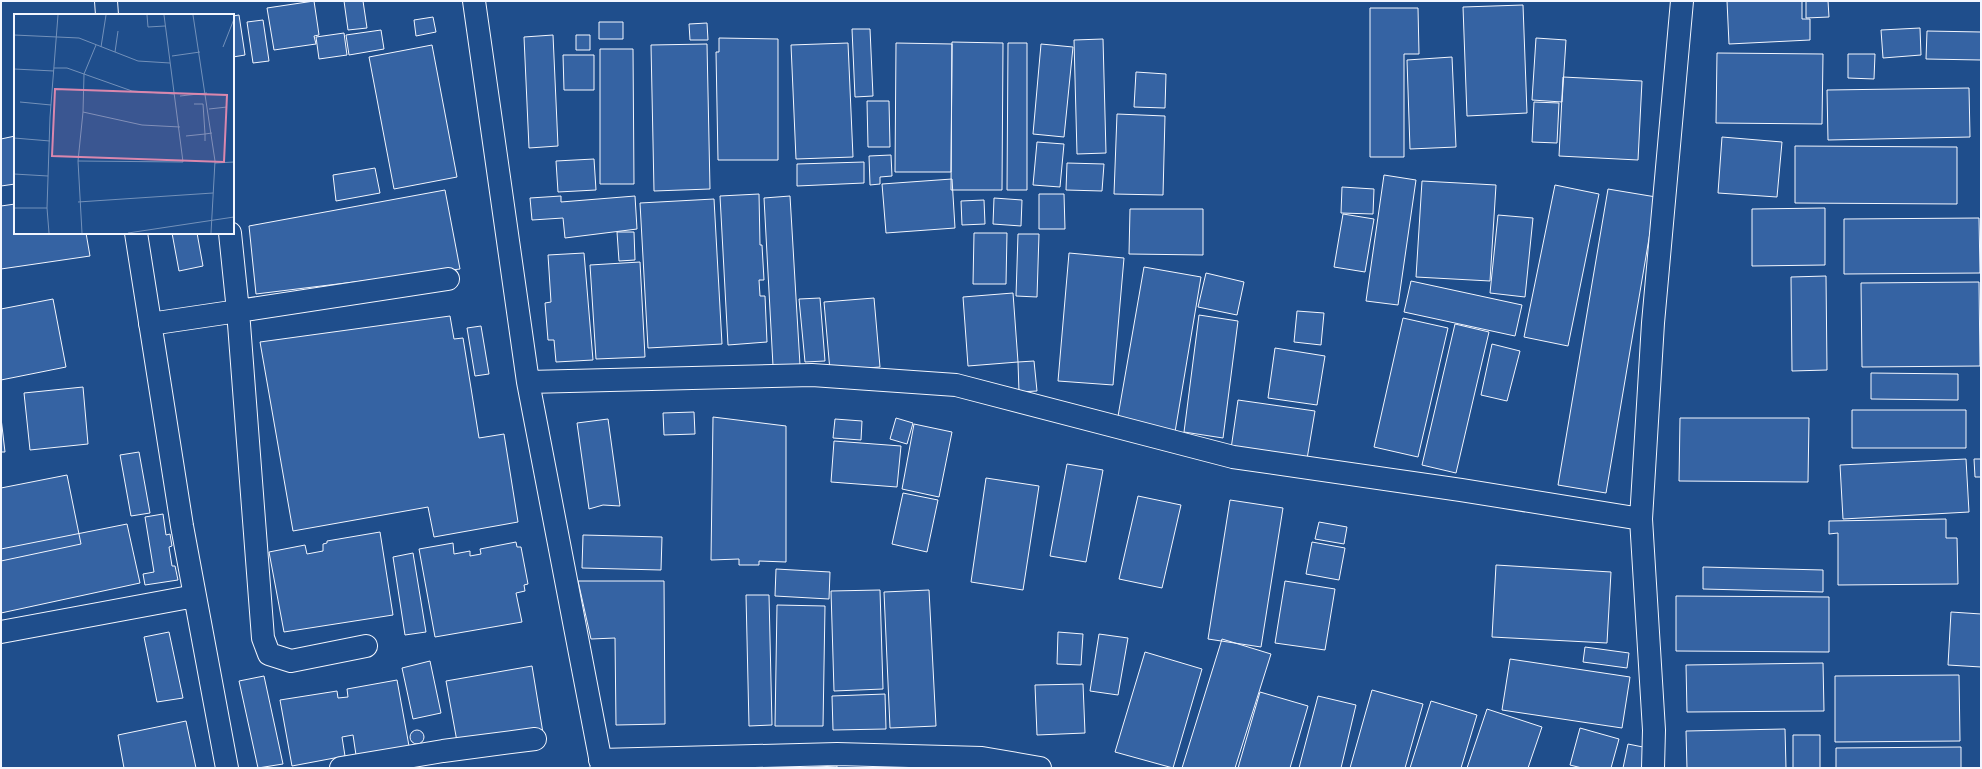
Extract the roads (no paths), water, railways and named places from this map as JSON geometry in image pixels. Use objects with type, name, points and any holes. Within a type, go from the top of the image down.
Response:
[{"type":"street","points":[[106,1],[107,14]]},
{"type":"street","points":[[474,1],[528,382],[601,764],[837,754],[982,758],[1040,768]]},
{"type":"street","points":[[1653,768],[1654,730],[1641,519],[1653,323],[1682,1]]},
{"type":"street","points":[[136,234],[181,518],[227,768]]},
{"type":"street","points":[[230,234],[238,311],[263,638],[269,654],[291,661],[366,646]]},
{"type":"street","points":[[150,324],[448,279]]},
{"type":"street","points":[[528,382],[812,375],[956,385],[1233,457],[1453,489],[1641,519]]},
{"type":"street","points":[[1,632],[195,596]]},
{"type":"street","points":[[341,768],[442,751],[535,738]]}]
